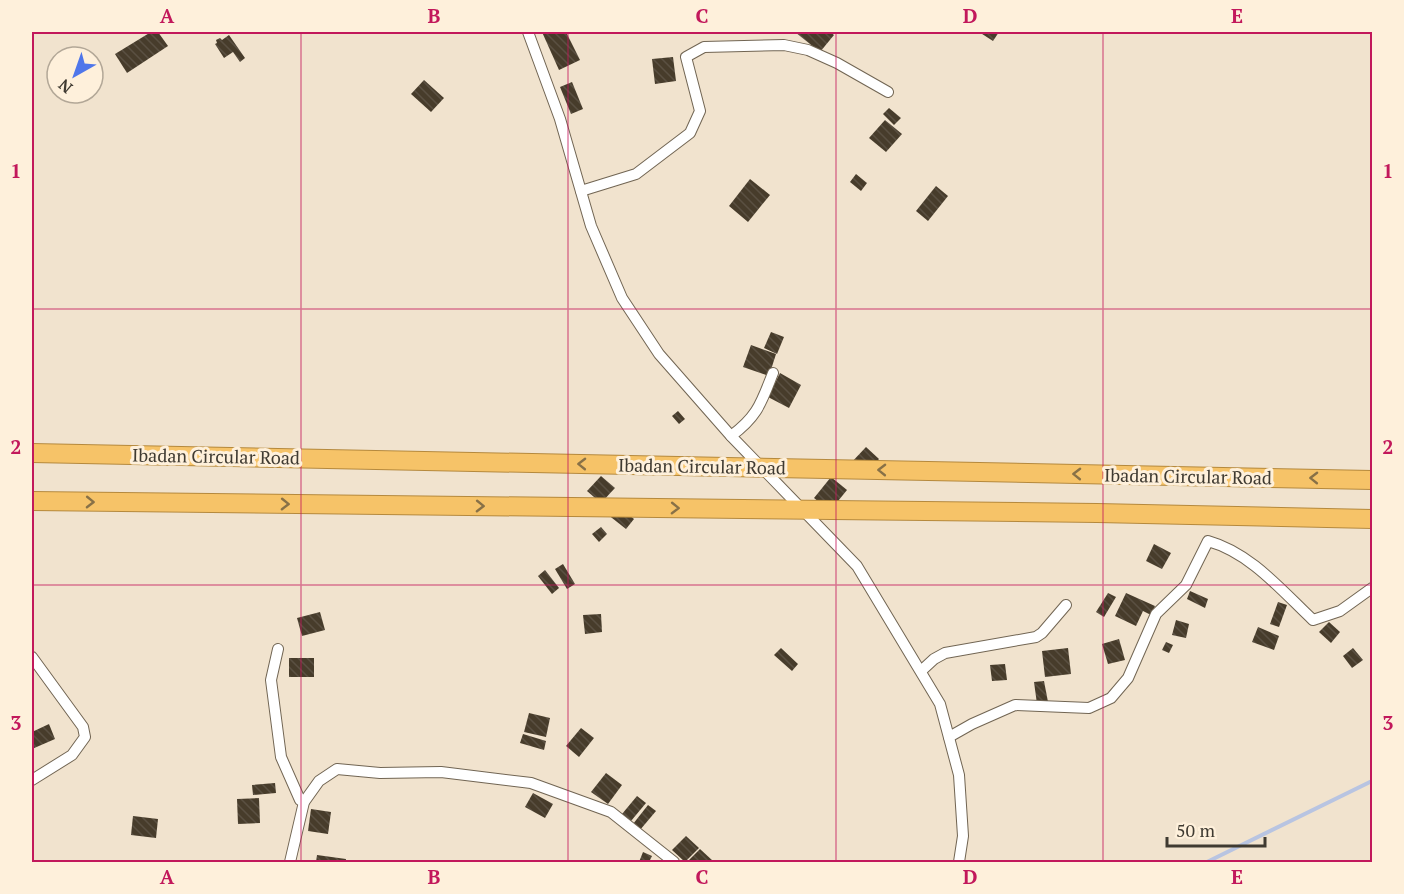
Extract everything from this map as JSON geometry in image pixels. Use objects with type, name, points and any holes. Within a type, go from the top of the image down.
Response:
[{"type":"highway","name":"Ibadan Circular Road","points":[[32,453],[1372,480]]},
{"type":"highway","points":[[32,501],[1109,513],[1372,519]]},
{"type":"street","points":[[528,32],[560,119],[591,226],[622,298],[659,354],[731,436],[857,566],[940,704],[959,775],[963,836],[959,862]]},
{"type":"street","points":[[581,191],[636,174],[690,133],[700,111],[686,57],[704,47],[784,45],[808,50],[837,63],[888,92]]},
{"type":"street","points":[[731,436],[746,425],[759,409],[773,373]]},
{"type":"street","points":[[949,737],[972,724],[1016,705],[1089,708],[1111,698],[1128,678],[1156,614],[1186,585],[1208,541],[1222,545],[1252,564],[1313,620],[1340,611],[1372,588]]},
{"type":"street","points":[[921,671],[945,653],[1036,637],[1066,605]]},
{"type":"street","points":[[278,649],[271,680],[281,757],[300,800],[304,802]]},
{"type":"street","points":[[32,657],[83,727],[85,737],[72,755],[32,780]]},
{"type":"street","points":[[290,862],[304,802],[320,781],[337,769],[380,773],[441,772],[531,783],[611,813],[674,862]]},
{"type":"building","points":[[151,32],[158,32],[168,46],[127,73],[115,54]]},
{"type":"building","points":[[542,32],[566,32],[580,60],[559,70]]},
{"type":"building","points":[[795,32],[830,32],[834,35],[820,52]]},
{"type":"building","points":[[979,32],[999,32],[993,41]]},
{"type":"building","points":[[229,35],[245,58],[240,62],[233,52],[224,58],[215,44],[216,40],[220,38],[222,40]]},
{"type":"building","points":[[673,57],[676,81],[655,84],[652,59]]},
{"type":"building","points":[[424,80],[444,98],[431,112],[411,94]]},
{"type":"building","points":[[572,82],[583,109],[571,114],[560,87]]},
{"type":"building","points":[[889,108],[901,118],[894,125],[883,114]]},
{"type":"building","points":[[885,120],[902,134],[886,152],[869,138]]},
{"type":"building","points":[[856,174],[867,183],[861,191],[850,182]]},
{"type":"building","points":[[750,179],[770,195],[748,222],[729,206]]},
{"type":"building","points":[[936,186],[948,196],[928,221],[916,211]]},
{"type":"building","points":[[771,332],[784,337],[777,354],[764,348]]},
{"type":"building","points":[[751,345],[776,354],[769,376],[743,367]]},
{"type":"building","points":[[780,373],[801,385],[789,408],[768,397]]},
{"type":"building","points":[[678,411],[685,419],[679,424],[672,416]]},
{"type":"building","points":[[866,447],[879,459],[864,476],[850,464]]},
{"type":"building","points":[[601,476],[615,488],[601,503],[587,491]]},
{"type":"building","points":[[831,477],[847,490],[830,511],[814,498]]},
{"type":"building","points":[[615,504],[634,519],[626,529],[607,514]]},
{"type":"building","points":[[601,527],[607,534],[599,542],[592,534]]},
{"type":"building","points":[[1154,544],[1171,553],[1162,569],[1146,561]]},
{"type":"building","points":[[563,564],[575,584],[567,589],[555,569]]},
{"type":"building","points":[[545,570],[559,588],[552,594],[538,576]]},
{"type":"building","points":[[1190,591],[1208,599],[1205,608],[1187,599]]},
{"type":"building","points":[[1108,593],[1116,597],[1104,617],[1096,612]]},
{"type":"building","points":[[1126,593],[1155,606],[1151,615],[1143,611],[1136,626],[1115,616]]},
{"type":"building","points":[[1278,602],[1287,605],[1279,627],[1270,624]]},
{"type":"building","points":[[320,612],[325,630],[302,636],[297,618]]},
{"type":"building","points":[[601,614],[602,632],[585,634],[583,615]]},
{"type":"building","points":[[1176,620],[1189,624],[1186,638],[1172,635]]},
{"type":"building","points":[[1329,622],[1340,632],[1331,643],[1319,632]]},
{"type":"building","points":[[1258,627],[1279,636],[1274,650],[1252,642]]},
{"type":"building","points":[[1119,639],[1125,660],[1108,664],[1102,644]]},
{"type":"building","points":[[1166,642],[1173,645],[1169,653],[1162,650]]},
{"type":"building","points":[[781,648],[798,664],[792,671],[774,655]]},
{"type":"building","points":[[1068,648],[1071,674],[1045,677],[1042,651]]},
{"type":"building","points":[[1353,648],[1363,660],[1352,668],[1343,656]]},
{"type":"building","points":[[289,658],[314,658],[314,677],[289,677]]},
{"type":"building","points":[[1005,664],[1007,680],[992,681],[990,665]]},
{"type":"building","points":[[1044,681],[1048,702],[1037,704],[1034,682]]},
{"type":"building","points":[[529,713],[550,718],[546,737],[524,732]]},
{"type":"building","points":[[49,724],[55,739],[32,749],[32,732]]},
{"type":"building","points":[[581,728],[594,738],[579,757],[566,746]]},
{"type":"building","points":[[523,734],[546,741],[544,750],[520,743]]},
{"type":"building","points":[[606,773],[622,785],[608,804],[591,792]]},
{"type":"building","points":[[275,783],[276,793],[253,795],[252,785]]},
{"type":"building","points":[[533,793],[553,804],[545,818],[525,807]]},
{"type":"building","points":[[637,796],[646,803],[631,821],[622,814]]},
{"type":"building","points":[[259,798],[260,823],[238,824],[237,799]]},
{"type":"building","points":[[648,805],[656,811],[640,830],[633,824]]},
{"type":"building","points":[[311,809],[331,812],[328,834],[308,831]]},
{"type":"building","points":[[133,816],[158,819],[156,838],[131,835]]},
{"type":"building","points":[[686,836],[699,848],[685,862],[672,850]]},
{"type":"building","points":[[700,849],[713,861],[687,862]]},
{"type":"building","points":[[643,852],[652,856],[649,862],[639,862]]},
{"type":"building","points":[[317,855],[346,859],[346,862],[316,862]]},
{"type":"waterway","points":[[1207,862],[1372,781]]}]
